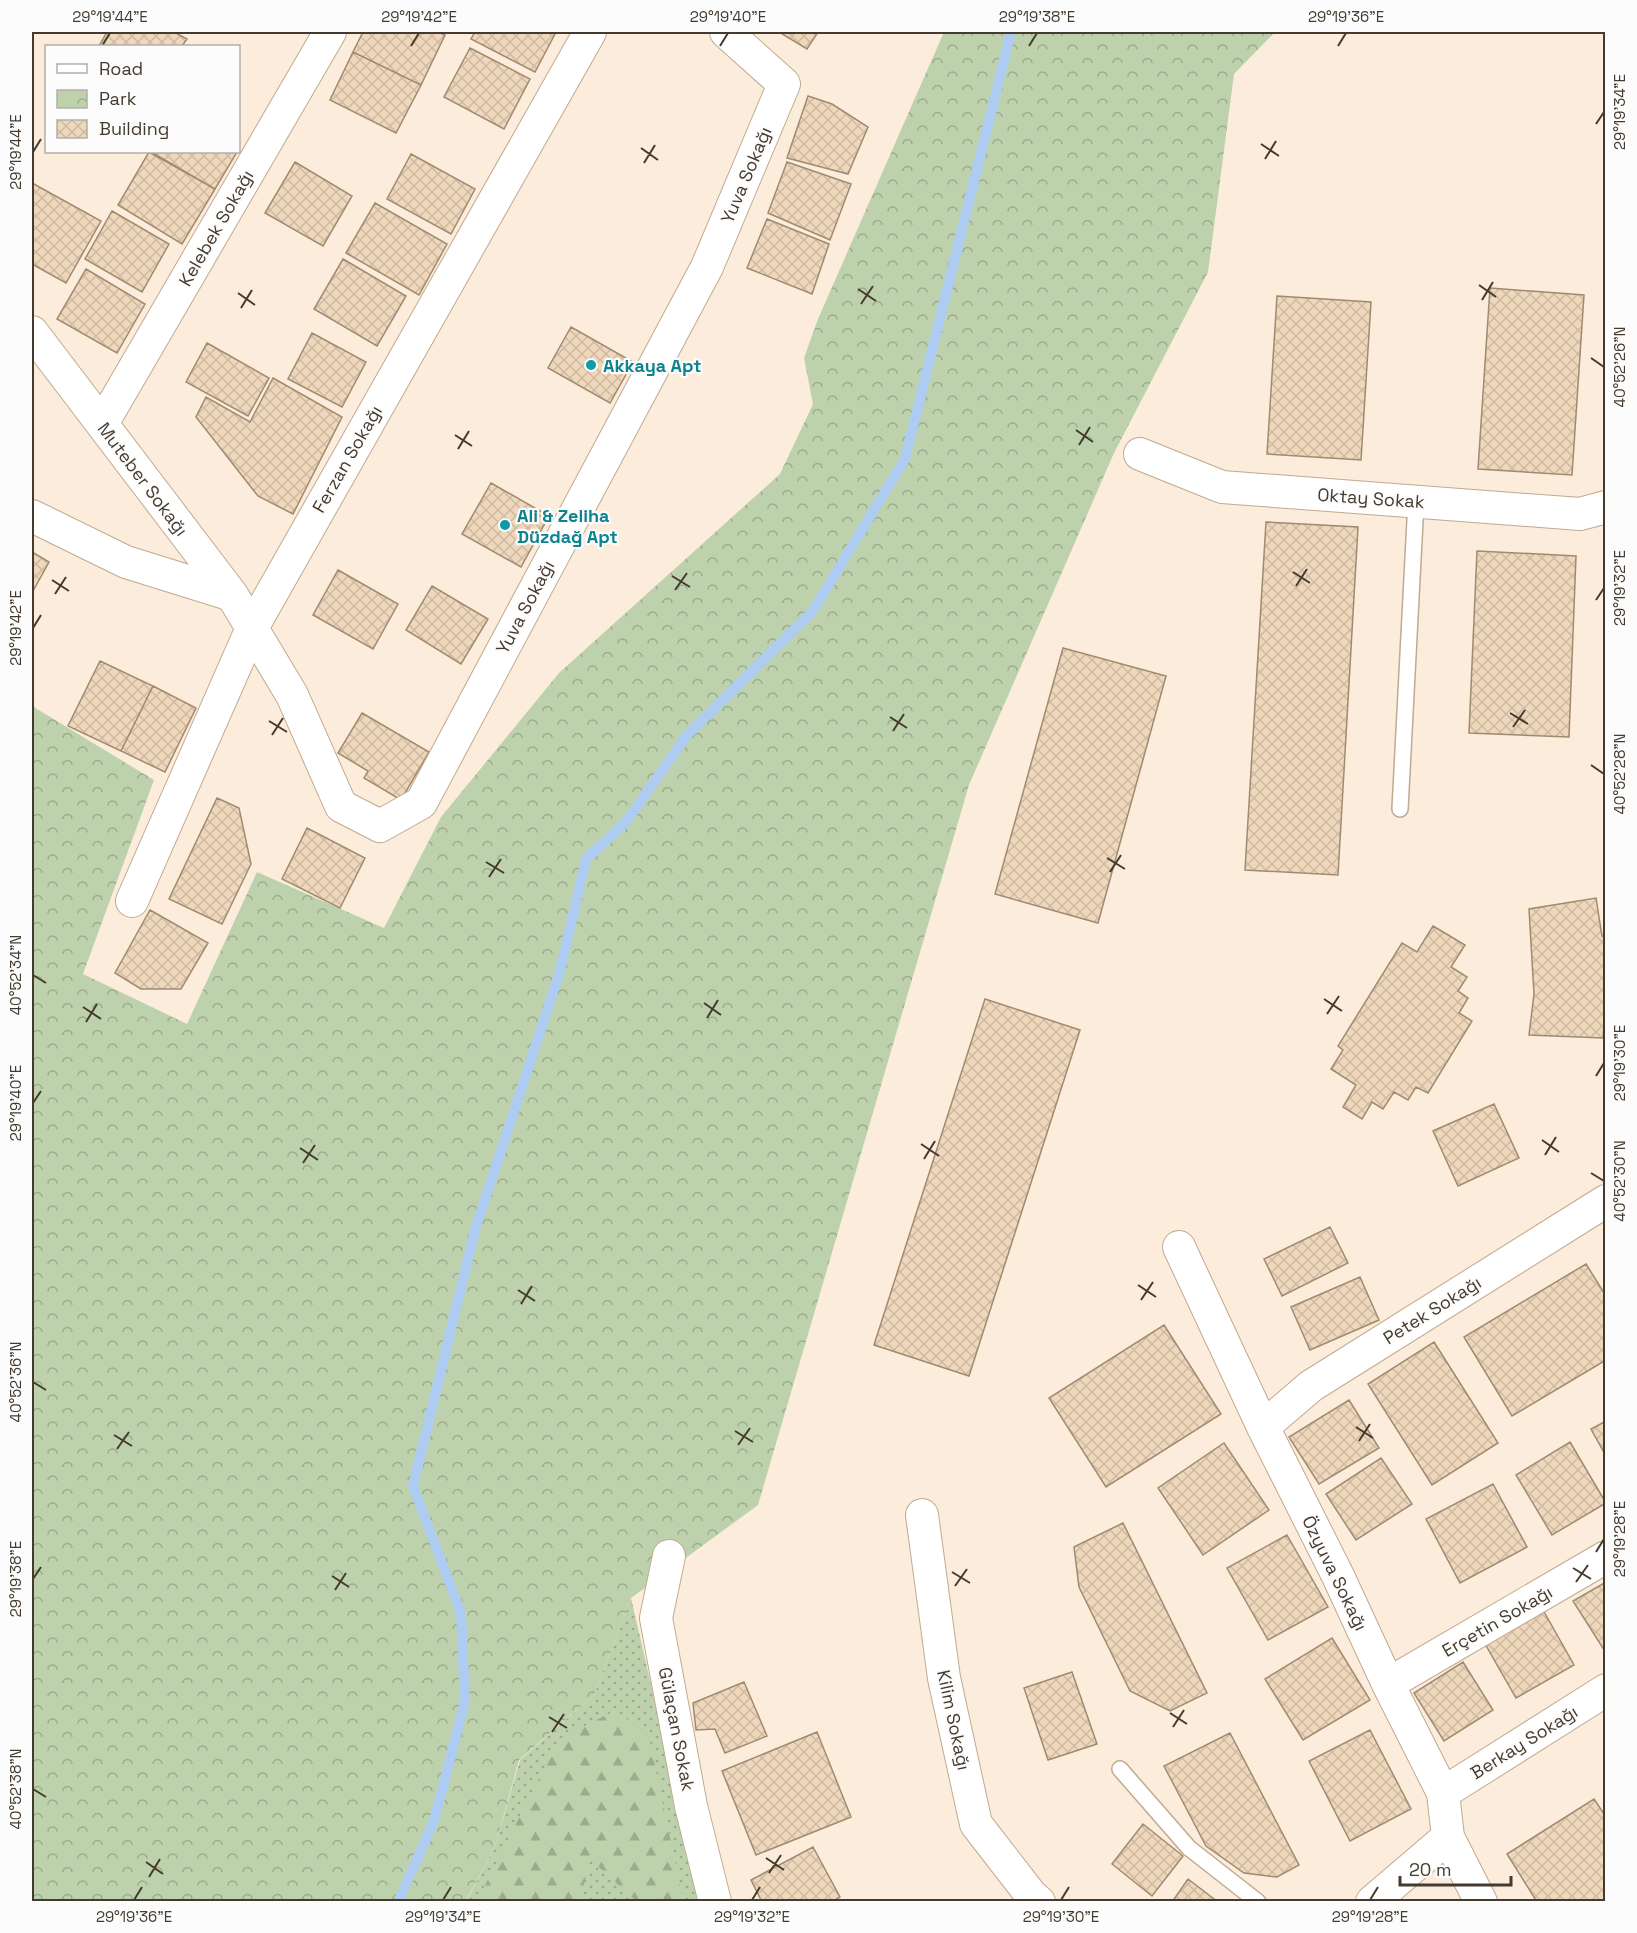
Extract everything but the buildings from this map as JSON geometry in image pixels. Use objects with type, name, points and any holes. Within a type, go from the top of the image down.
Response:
[{"type":"street","name":"Kelebek Sokağı","points":[[102,424],[330,32]]},
{"type":"street","name":"Ferzan Sokağı","points":[[132,901],[252,628],[590,32]]},
{"type":"street","name":"Yuva Sokağı","points":[[252,628],[292,694],[341,806],[380,826],[421,803],[707,267],[784,84],[726,32]]},
{"type":"street","name":"Muteber Sokağı","points":[[32,332],[232,595],[252,628]]},
{"type":"street","name":"Oktay Sokak","points":[[1140,454],[1222,487],[1580,514],[1605,507]]},
{"type":"street","points":[[32,516],[126,562],[232,595]]},
{"type":"street","name":"Petek Sokağı","points":[[1263,1427],[1311,1386],[1605,1201]]},
{"type":"street","name":"Özyuva Sokağı","points":[[1179,1247],[1263,1427],[1443,1793],[1448,1838],[1481,1902]]},
{"type":"street","name":"Kilim Sokağı","points":[[922,1515],[944,1678],[976,1824],[1030,1895],[1039,1902]]},
{"type":"street","name":"Gülaçan Sokak","points":[[669,1556],[656,1618],[691,1806],[715,1902]]},
{"type":"street","name":"Erçetin Sokağı","points":[[1388,1684],[1605,1557]]},
{"type":"street","name":"Berkay Sokağı","points":[[1443,1793],[1605,1690]]},
{"type":"street","points":[[1372,1902],[1448,1838]]},
{"type":"lane","points":[[1400,809],[1416,501]]},
{"type":"lane","points":[[1120,1769],[1189,1848],[1258,1902]]},
{"type":"green space","points":[[944,32],[1275,32],[1234,74],[1208,272],[1114,453],[969,785],[758,1505],[631,1598],[594,1695],[519,1760],[495,1846],[466,1901],[32,1901],[32,706],[154,780],[83,974],[187,1024],[257,872],[384,928],[441,817],[559,673],[780,474],[813,404],[804,358],[818,319]]},
{"type":"green space","points":[[631,1598],[701,1901],[466,1902],[495,1846],[520,1760],[594,1695]]},
{"type":"green space","points":[[616,1710],[649,1737],[683,1899],[636,1901],[590,1859],[580,1901],[477,1901],[559,1739]]},
{"type":"waterway","points":[[398,1902],[434,1821],[465,1701],[461,1613],[413,1486],[475,1230],[560,971],[586,859],[625,823],[687,735],[812,612],[905,459],[1011,32]]},
{"type":"place","name":"Akkaya Apt","points":[[591,365]]},
{"type":"place","name":"Ali & Zeliha Düzdağ Apt","points":[[505,525]]}]
